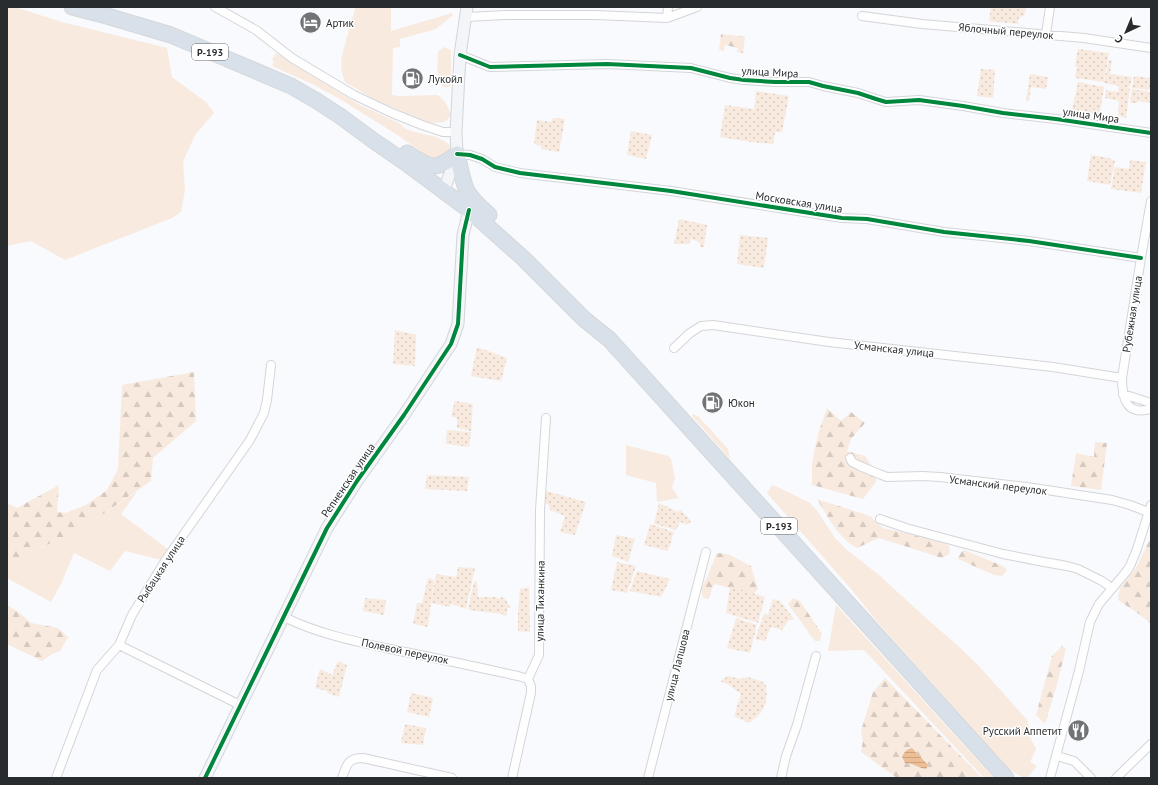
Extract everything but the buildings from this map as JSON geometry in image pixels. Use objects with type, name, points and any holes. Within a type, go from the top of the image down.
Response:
[{"type":"highway","name":"Р-193","points":[[72,7],[171,35],[291,86],[340,116],[444,190],[469,210],[523,258],[584,319],[609,339],[1005,776]]},
{"type":"highway","points":[[340,116],[379,136],[429,165],[440,166],[457,154],[465,187],[470,196],[488,215],[538,259],[573,294],[600,324],[609,339]]},
{"type":"street","points":[[215,7],[223,13],[256,30],[292,58],[354,95],[422,125],[443,132],[456,132]]},
{"type":"street","points":[[667,18],[668,7]]},
{"type":"street","points":[[444,190],[457,154],[456,132],[460,55],[466,12],[505,15],[596,11],[667,18],[697,7]]},
{"type":"street","points":[[1046,34],[1050,7]]},
{"type":"street","name":"Яблочный переулок","points":[[862,16],[922,24],[1084,38],[1151,48]]},
{"type":"street","name":"улица Мира","points":[[460,55],[490,67],[607,64],[691,68],[744,80],[809,82],[858,93],[886,102],[919,100],[1151,133]]},
{"type":"street","name":"Московская улица","points":[[457,154],[470,155],[482,159],[495,167],[520,173],[671,191],[842,218],[867,219],[944,232],[1029,241],[1141,258]]},
{"type":"street","name":"Рубежная улица","points":[[1151,201],[1122,378],[1123,394],[1129,407],[1135,410],[1144,411],[1151,409]]},
{"type":"street","name":"Репненская улица","points":[[205,778],[327,528],[357,481],[404,415],[451,344],[458,324],[463,234],[469,210]]},
{"type":"street","name":"Усманская улица","points":[[674,348],[690,333],[701,326],[713,325],[829,342],[1053,367],[1122,378]]},
{"type":"street","name":"Рыбацкая улица","points":[[56,778],[97,670],[119,645],[132,615],[165,562],[250,440],[264,413],[271,365]]},
{"type":"street","points":[[1123,394],[1151,404]]},
{"type":"street","name":"улица Тиханкина","points":[[528,679],[539,655],[540,510],[546,418]]},
{"type":"street","name":"Усманский переулок","points":[[850,458],[852,462],[860,466],[888,477],[923,476],[1027,487],[1112,500],[1150,508]]},
{"type":"street","points":[[1050,778],[1057,756],[1090,622],[1099,604],[1126,572],[1133,560],[1150,508]]},
{"type":"street","points":[[880,519],[906,528],[1003,554],[1078,569],[1102,581],[1112,588]]},
{"type":"street","name":"улица Лапшова","points":[[648,778],[706,552]]},
{"type":"street","name":"Полевой переулок","points":[[284,617],[298,624],[339,636],[528,679]]},
{"type":"street","points":[[119,645],[240,705]]},
{"type":"street","points":[[781,778],[786,756],[797,725],[816,656]]},
{"type":"street","points":[[512,778],[531,693],[531,686],[528,679]]},
{"type":"street","points":[[1116,778],[1151,744]]},
{"type":"street","points":[[1057,756],[1074,761],[1091,778]]},
{"type":"street","points":[[342,778],[348,763],[354,758],[364,758],[452,778]]},
{"type":"street","points":[[1045,778],[1053,769]]},
{"type":"green space","points":[[7,7],[15,7],[62,22],[167,48],[172,77],[206,102],[214,113],[195,135],[183,162],[185,190],[181,212],[172,218],[65,260],[31,241],[7,246]]},
{"type":"green space","points":[[355,7],[391,7],[391,31],[452,13],[453,15],[436,29],[400,39],[400,47],[393,48],[392,95],[437,95],[444,101],[449,109],[451,115],[448,119],[444,122],[431,123],[377,101],[345,82],[341,65]]},
{"type":"green space","points":[[991,7],[1026,7],[1024,16],[1019,17],[1018,24],[989,21]]},
{"type":"green space","points":[[721,34],[745,37],[743,53],[737,52],[738,48],[725,45],[724,51],[719,50]]},
{"type":"green space","points":[[444,47],[451,50],[451,86],[445,87],[441,85],[439,81],[437,68],[438,52]]},
{"type":"green space","points":[[1078,49],[1109,53],[1104,82],[1075,78],[1077,67],[1075,66]]},
{"type":"green space","points":[[276,53],[358,104],[399,123],[406,129],[437,137],[449,144],[450,149],[442,157],[430,158],[399,136],[338,98],[314,85],[272,66],[274,61],[272,60]]},
{"type":"green space","points":[[1109,60],[1112,60],[1110,74],[1132,77],[1130,87],[1124,87],[1130,88],[1126,118],[1118,116],[1119,101],[1105,98],[1106,90],[1118,92],[1119,86],[1104,83]]},
{"type":"green space","points":[[981,69],[995,70],[993,98],[977,96]]},
{"type":"green space","points":[[1030,74],[1048,77],[1046,89],[1031,87],[1029,101],[1026,101]]},
{"type":"green space","points":[[1134,76],[1151,78],[1151,90],[1132,88]]},
{"type":"green space","points":[[1078,82],[1104,87],[1100,114],[1072,110]]},
{"type":"green space","points":[[1132,89],[1151,92],[1151,103],[1139,101],[1137,103],[1130,103]]},
{"type":"green space","points":[[756,91],[789,96],[782,132],[775,132],[773,144],[751,142]]},
{"type":"green space","points":[[725,105],[754,109],[751,142],[720,137]]},
{"type":"green space","points":[[553,118],[565,119],[559,152],[541,149],[541,146],[534,144],[537,120],[551,122]]},
{"type":"green space","points":[[631,131],[652,135],[646,159],[627,155]]},
{"type":"green space","points":[[1091,155],[1109,158],[1115,161],[1110,185],[1087,181]]},
{"type":"green space","points":[[1130,160],[1146,162],[1141,193],[1111,189],[1115,167],[1129,169]]},
{"type":"green space","points":[[679,219],[707,225],[704,247],[700,247],[700,242],[691,239],[689,244],[674,244]]},
{"type":"green space","points":[[740,235],[768,238],[764,268],[737,264]]},
{"type":"green space","points":[[395,330],[416,335],[415,366],[393,364]]},
{"type":"green space","points":[[477,347],[507,358],[501,381],[471,376]]},
{"type":"green space","points":[[194,372],[196,421],[153,458],[151,481],[84,527],[7,564],[7,503],[17,508],[59,485],[57,512],[65,513],[86,505],[107,490],[118,469],[122,385]]},
{"type":"green space","points":[[455,401],[473,404],[471,431],[457,428],[457,418],[451,416]]},
{"type":"green space","points":[[827,408],[841,421],[851,412],[865,423],[851,439],[847,451],[865,456],[876,473],[876,482],[863,499],[812,485],[812,463],[818,434]]},
{"type":"green space","points":[[693,414],[698,416],[728,449],[730,459],[692,416]]},
{"type":"green space","points":[[447,430],[471,432],[469,447],[446,444]]},
{"type":"green space","points":[[1095,442],[1107,443],[1101,490],[1071,486],[1076,453],[1094,457]]},
{"type":"green space","points":[[626,445],[668,456],[671,459],[675,478],[672,488],[679,498],[657,502],[656,483],[626,475]]},
{"type":"green space","points":[[427,475],[469,477],[467,491],[425,489]]},
{"type":"green space","points":[[772,485],[810,503],[818,512],[835,538],[847,550],[879,575],[957,645],[978,665],[1028,721],[1031,739],[1036,749],[1030,762],[1037,766],[1028,777],[1021,776],[1009,769],[880,625],[851,589],[767,493]]},
{"type":"green space","points":[[546,491],[586,502],[575,535],[560,532],[565,516],[550,510],[549,505],[545,503]]},
{"type":"green space","points":[[136,492],[121,514],[169,550],[162,560],[125,551],[110,571],[74,553],[61,584],[51,602],[7,578],[7,564],[84,527]]},
{"type":"green space","points":[[817,499],[870,516],[883,528],[947,544],[950,549],[949,554],[942,558],[879,538],[857,548],[844,539],[839,533],[829,520]]},
{"type":"green space","points":[[659,503],[678,512],[680,509],[691,521],[688,525],[680,522],[676,530],[654,524]]},
{"type":"green space","points":[[650,524],[674,532],[668,551],[644,545]]},
{"type":"green space","points":[[616,535],[635,539],[628,562],[612,556]]},
{"type":"green space","points":[[1151,537],[1151,624],[1118,600],[1120,588],[1136,568]]},
{"type":"green space","points":[[964,550],[1003,566],[1007,570],[1002,576],[994,575],[958,559]]},
{"type":"green space","points":[[717,553],[728,554],[751,566],[758,589],[753,594],[715,584],[709,599],[703,598],[701,590]]},
{"type":"green space","points":[[617,562],[636,566],[627,593],[611,590]]},
{"type":"green space","points":[[458,567],[475,568],[466,609],[451,604]]},
{"type":"green space","points":[[637,571],[670,579],[661,597],[630,591]]},
{"type":"green space","points":[[436,574],[456,577],[450,607],[431,603]]},
{"type":"green space","points":[[428,578],[434,580],[428,627],[413,624],[417,603],[422,603]]},
{"type":"green space","points":[[474,581],[477,582],[478,597],[497,597],[497,599],[501,597],[505,599],[511,608],[507,608],[507,615],[504,616],[503,614],[468,610]]},
{"type":"green space","points":[[730,586],[765,597],[758,623],[726,613]]},
{"type":"green space","points":[[529,587],[530,632],[518,631],[520,589]]},
{"type":"green space","points":[[365,598],[386,600],[384,615],[363,611]]},
{"type":"green space","points":[[793,598],[800,601],[822,634],[820,641],[815,641],[788,604]]},
{"type":"green space","points":[[773,599],[780,601],[794,619],[789,620],[782,630],[771,627],[765,641],[755,639],[764,614],[768,615]]},
{"type":"green space","points":[[7,605],[31,623],[58,628],[68,637],[60,651],[52,654],[42,661],[7,644]]},
{"type":"green space","points":[[836,605],[994,778],[984,778],[864,650],[828,651]]},
{"type":"green space","points":[[736,618],[757,625],[750,653],[727,648]]},
{"type":"green space","points":[[1062,646],[1066,649],[1045,724],[1036,715],[1052,656]]},
{"type":"green space","points":[[338,661],[347,665],[339,697],[327,693],[327,691],[315,688],[320,669],[332,675]]},
{"type":"green space","points":[[728,676],[740,679],[748,677],[763,682],[766,685],[766,702],[764,707],[759,715],[749,723],[734,716],[741,694],[729,685],[720,681]]},
{"type":"green space","points":[[885,678],[982,778],[897,778],[861,752],[863,741],[861,731],[873,692]],"holes":[[[912,748],[928,767],[924,769],[910,763],[905,763],[902,758],[906,752]]]},
{"type":"green space","points":[[411,693],[433,698],[429,717],[407,712]]},
{"type":"green space","points":[[405,724],[426,728],[423,745],[401,743]]},
{"type":"shaded area","points":[[912,748],[927,764],[928,766],[926,769],[905,763],[902,757],[907,750]]},
{"type":"cycle path","points":[[460,55],[490,67],[607,64],[691,68],[744,80],[809,82],[858,93],[886,102],[919,100],[1151,133]]},
{"type":"cycle path","points":[[457,154],[470,155],[482,159],[495,167],[520,173],[671,191],[842,218],[867,219],[944,232],[1029,241],[1141,258]]},
{"type":"cycle path","points":[[205,778],[327,528],[357,481],[404,415],[451,344],[458,324],[463,235],[469,210]]},
{"type":"place","name":"Артик","points":[[311,23]]},
{"type":"place","name":"Лукойл","points":[[412,79]]},
{"type":"place","name":"Юкон","points":[[713,403]]},
{"type":"place","name":"Русский Аппетит","points":[[1078,731]]}]
